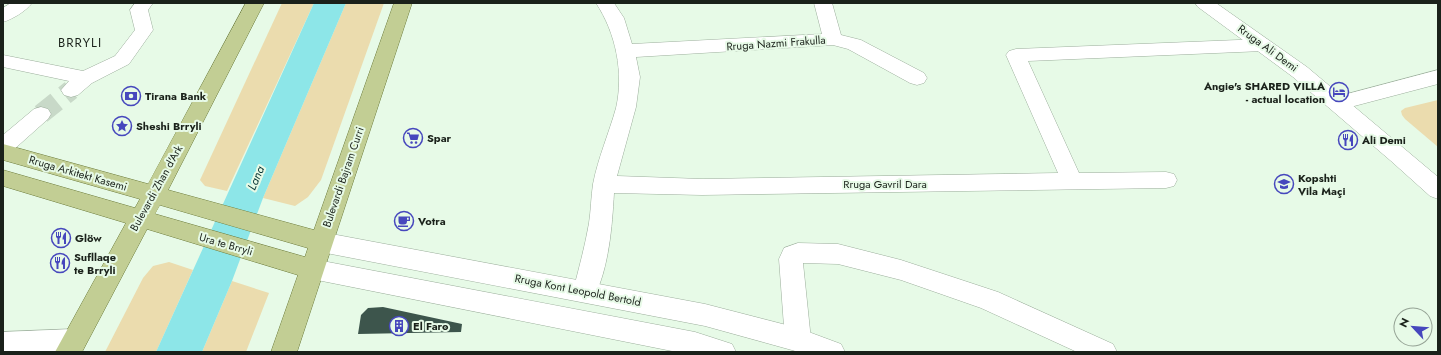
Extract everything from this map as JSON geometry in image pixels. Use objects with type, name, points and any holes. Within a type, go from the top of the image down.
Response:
[{"type":"main road","name":"Bulevardi Zhan d'Ark","points":[[71,347],[255,3]]},
{"type":"main road","name":"Bulevardi Bajram Curri","points":[[284,352],[321,242],[338,198],[403,3]]},
{"type":"main road","name":"Rruga Arkitekt Kasemi","points":[[3,152],[153,194]]},
{"type":"main road","points":[[3,178],[89,202],[140,219]]},
{"type":"main road","points":[[153,194],[321,242]]},
{"type":"main road","name":"Ura te Brryli","points":[[140,219],[312,269]]},
{"type":"street","points":[[3,16],[23,3]]},
{"type":"street","points":[[3,61],[78,84],[122,60],[144,30],[139,10],[144,3]]},
{"type":"street","points":[[585,291],[597,247],[604,184],[626,107],[630,77],[626,51],[614,18],[605,3]]},
{"type":"street","points":[[823,3],[834,39]]},
{"type":"street","name":"Rruga Ali Demi","points":[[1204,3],[1300,72],[1438,190]]},
{"type":"street","name":"Rruga Nazmi Frakulla","points":[[626,51],[834,39],[854,44],[917,78]]},
{"type":"street","points":[[1072,182],[1016,56],[1263,45]]},
{"type":"street","points":[[1338,103],[1438,77]]},
{"type":"street","points":[[3,148],[41,114]]},
{"type":"street","name":"Rruga Gavril Dara","points":[[604,184],[702,187],[1166,180]]},
{"type":"street","name":"Rruga Kont Leopold Bertold","points":[[321,242],[705,315],[798,340],[832,352]]},
{"type":"street","points":[[798,340],[791,259],[792,255],[798,253],[838,254],[901,270],[989,300],[1104,352]]},
{"type":"street","points":[[312,269],[665,338],[723,352]]},
{"type":"street","points":[[3,344],[71,347]]},
{"type":"shaded area","points":[[282,3],[314,3],[227,191],[205,186],[200,180]]},
{"type":"shaded area","points":[[346,3],[384,3],[321,180],[308,197],[295,206],[263,198]]},
{"type":"shaded area","points":[[1438,100],[1438,147],[1405,119],[1401,111],[1405,108]]},
{"type":"shaded area","points":[[169,262],[193,270],[156,352],[105,352],[143,278],[153,266]]},
{"type":"shaded area","points":[[232,281],[269,293],[246,352],[202,352]]},
{"type":"water","name":"Lana","points":[[314,3],[346,3],[263,198],[232,281],[202,352],[156,352]]},
{"type":"building","name":"El Faro","points":[[383,307],[462,324],[461,332],[358,334],[361,315],[368,308]]},
{"type":"tunnel","points":[[41,114],[71,90]]},
{"type":"place","name":"Angie's SHARED VILLA - actual location","points":[[1339,92]]},
{"type":"place","name":"Tirana Bank","points":[[131,96]]},
{"type":"place","name":"Sheshi Brryli","points":[[122,126]]},
{"type":"place","name":"Spar","points":[[413,138]]},
{"type":"place","name":"Ali Demi","points":[[1348,140]]},
{"type":"place","name":"Kopshti Vila Maçi","points":[[1284,184]]},
{"type":"place","name":"Votra","points":[[404,221]]},
{"type":"place","name":"Glöw","points":[[61,238]]},
{"type":"place","name":"Sufllaqe te Brryli","points":[[60,263]]},
{"type":"place","name":"El Faro","points":[[399,326]]},
{"type":"district","name":"BRRYLI","points":[[80,42]]}]
